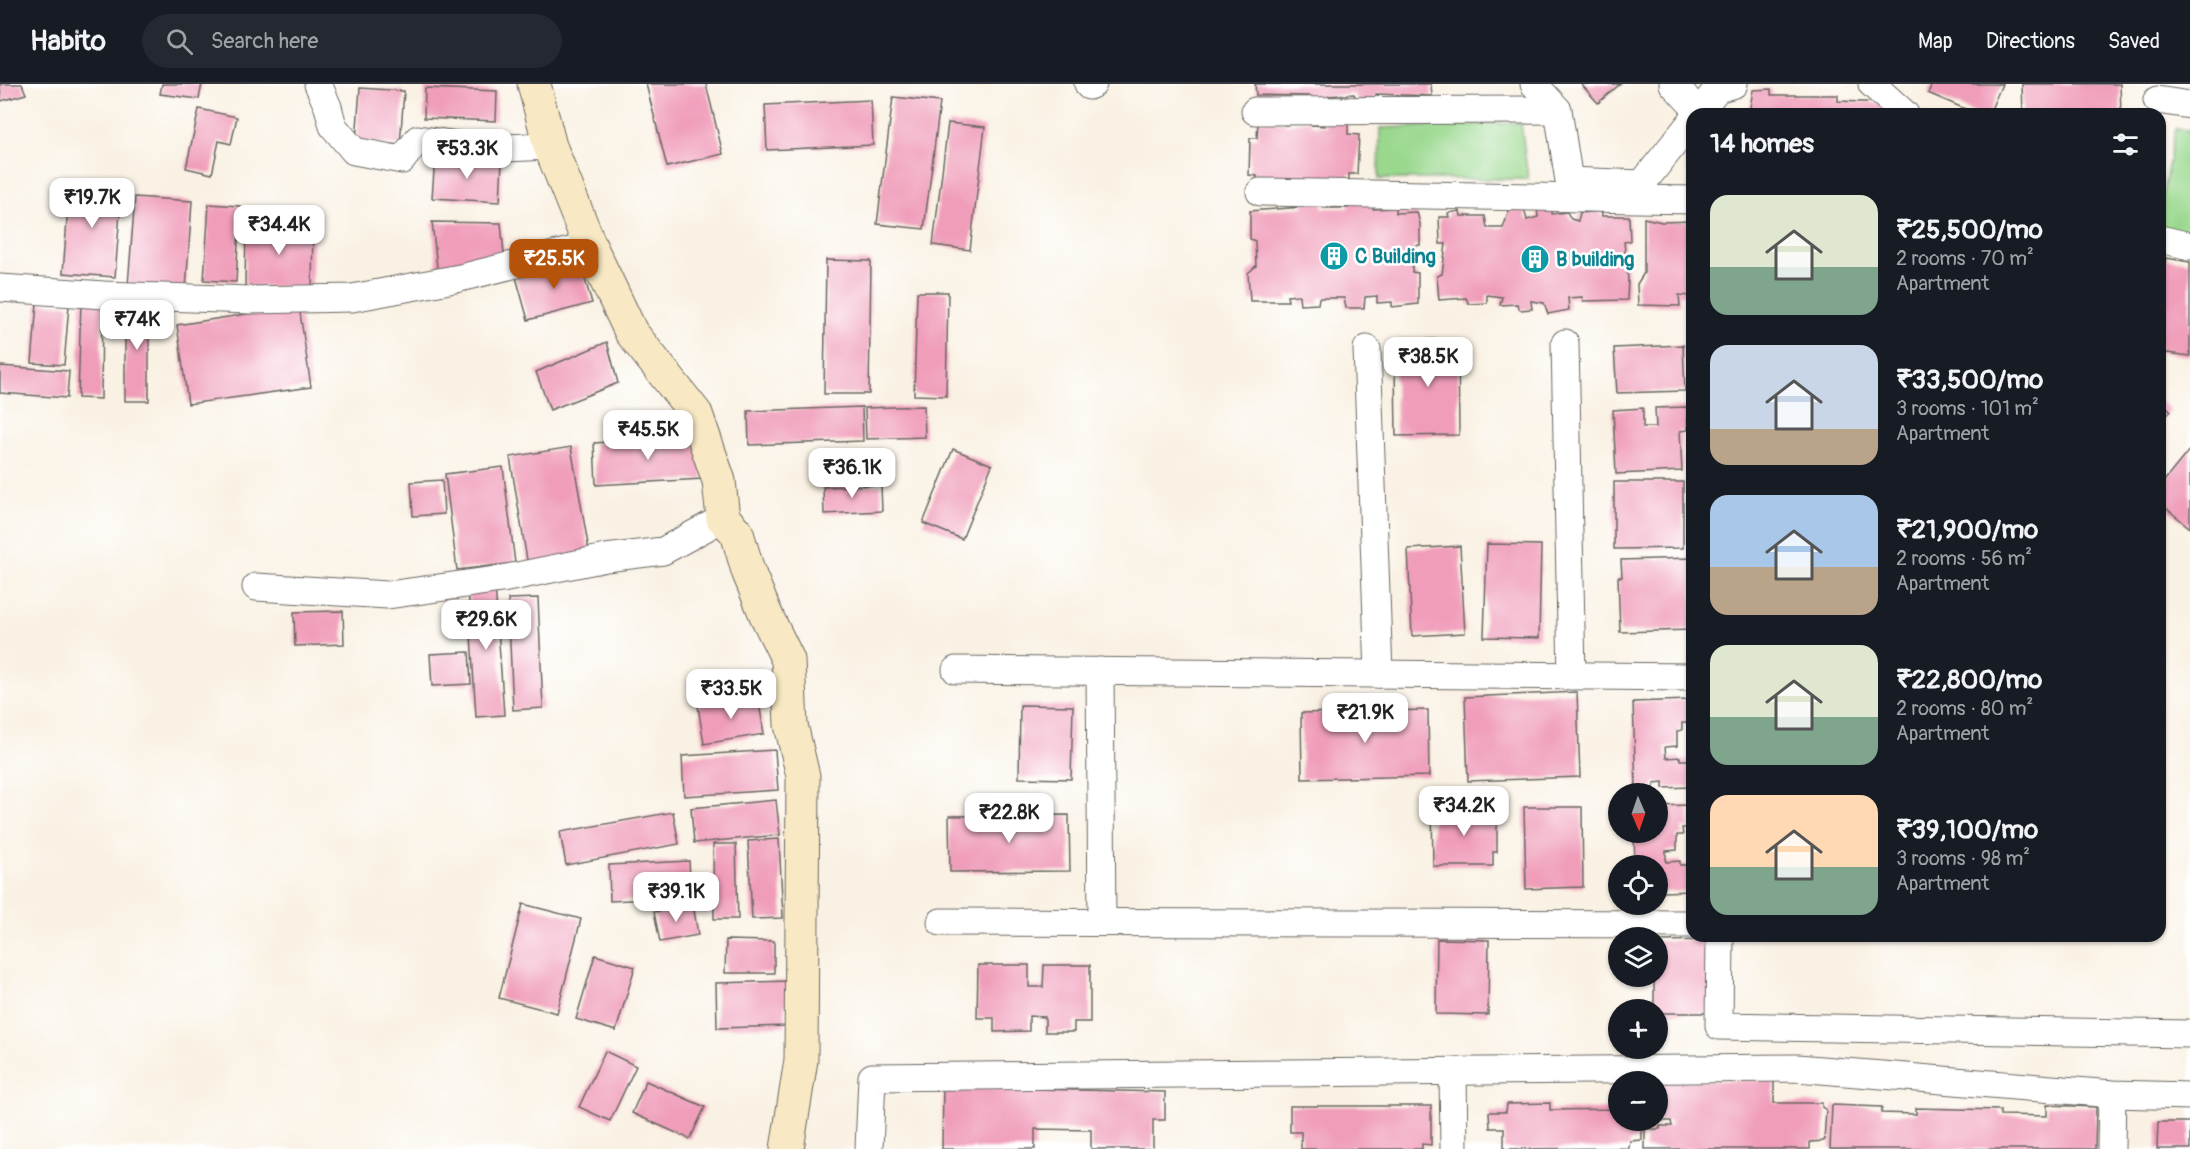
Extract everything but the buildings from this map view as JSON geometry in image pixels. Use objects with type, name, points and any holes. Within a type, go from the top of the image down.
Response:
[{"type":"street","points":[[318,84],[333,126],[354,151],[402,160],[418,139],[484,149],[550,146]]},
{"type":"street","points":[[534,84],[550,146],[590,246],[631,332],[696,414],[719,481],[723,518],[737,532],[748,571],[788,660],[791,725],[803,776],[801,1060],[787,1149]]},
{"type":"street","points":[[1088,84],[1089,86],[1093,84]]},
{"type":"street","points":[[1534,84],[1558,110],[1569,181],[1642,183],[1686,128]]},
{"type":"street","points":[[1673,84],[1690,108]]},
{"type":"street","points":[[1702,108],[1717,89],[1734,84]]},
{"type":"street","points":[[1872,84],[1898,108]]},
{"type":"street","points":[[2154,99],[2190,105]]},
{"type":"street","points":[[1255,111],[1558,110]]},
{"type":"street","points":[[1260,192],[1686,200]]},
{"type":"street","points":[[2166,240],[2190,246]]},
{"type":"street","points":[[0,288],[104,295],[250,300],[352,298],[460,278],[590,246]]},
{"type":"street","points":[[1565,344],[1572,676]]},
{"type":"street","points":[[1367,349],[1378,674]]},
{"type":"street","points":[[256,587],[388,595],[502,579],[606,558],[663,551],[723,518]]},
{"type":"street","points":[[956,670],[1686,677]]},
{"type":"street","points":[[1100,671],[1102,921]]},
{"type":"street","points":[[941,922],[1686,924]]},
{"type":"street","points":[[1720,942],[1719,1026],[2190,1034]]},
{"type":"street","points":[[868,1149],[872,1077],[1797,1068],[2112,1094],[2190,1095]]},
{"type":"street","points":[[1453,1071],[1454,1149]]},
{"type":"street","points":[[2111,1149],[2112,1094]]},
{"type":"green space","points":[[1521,123],[1528,179],[1379,179],[1380,128]]},
{"type":"green space","points":[[2175,129],[2190,130],[2190,235],[2166,229],[2166,176]]},
{"type":"place","name":"C Building","points":[[1334,256]]},
{"type":"place","name":"B building","points":[[1535,259]]}]
